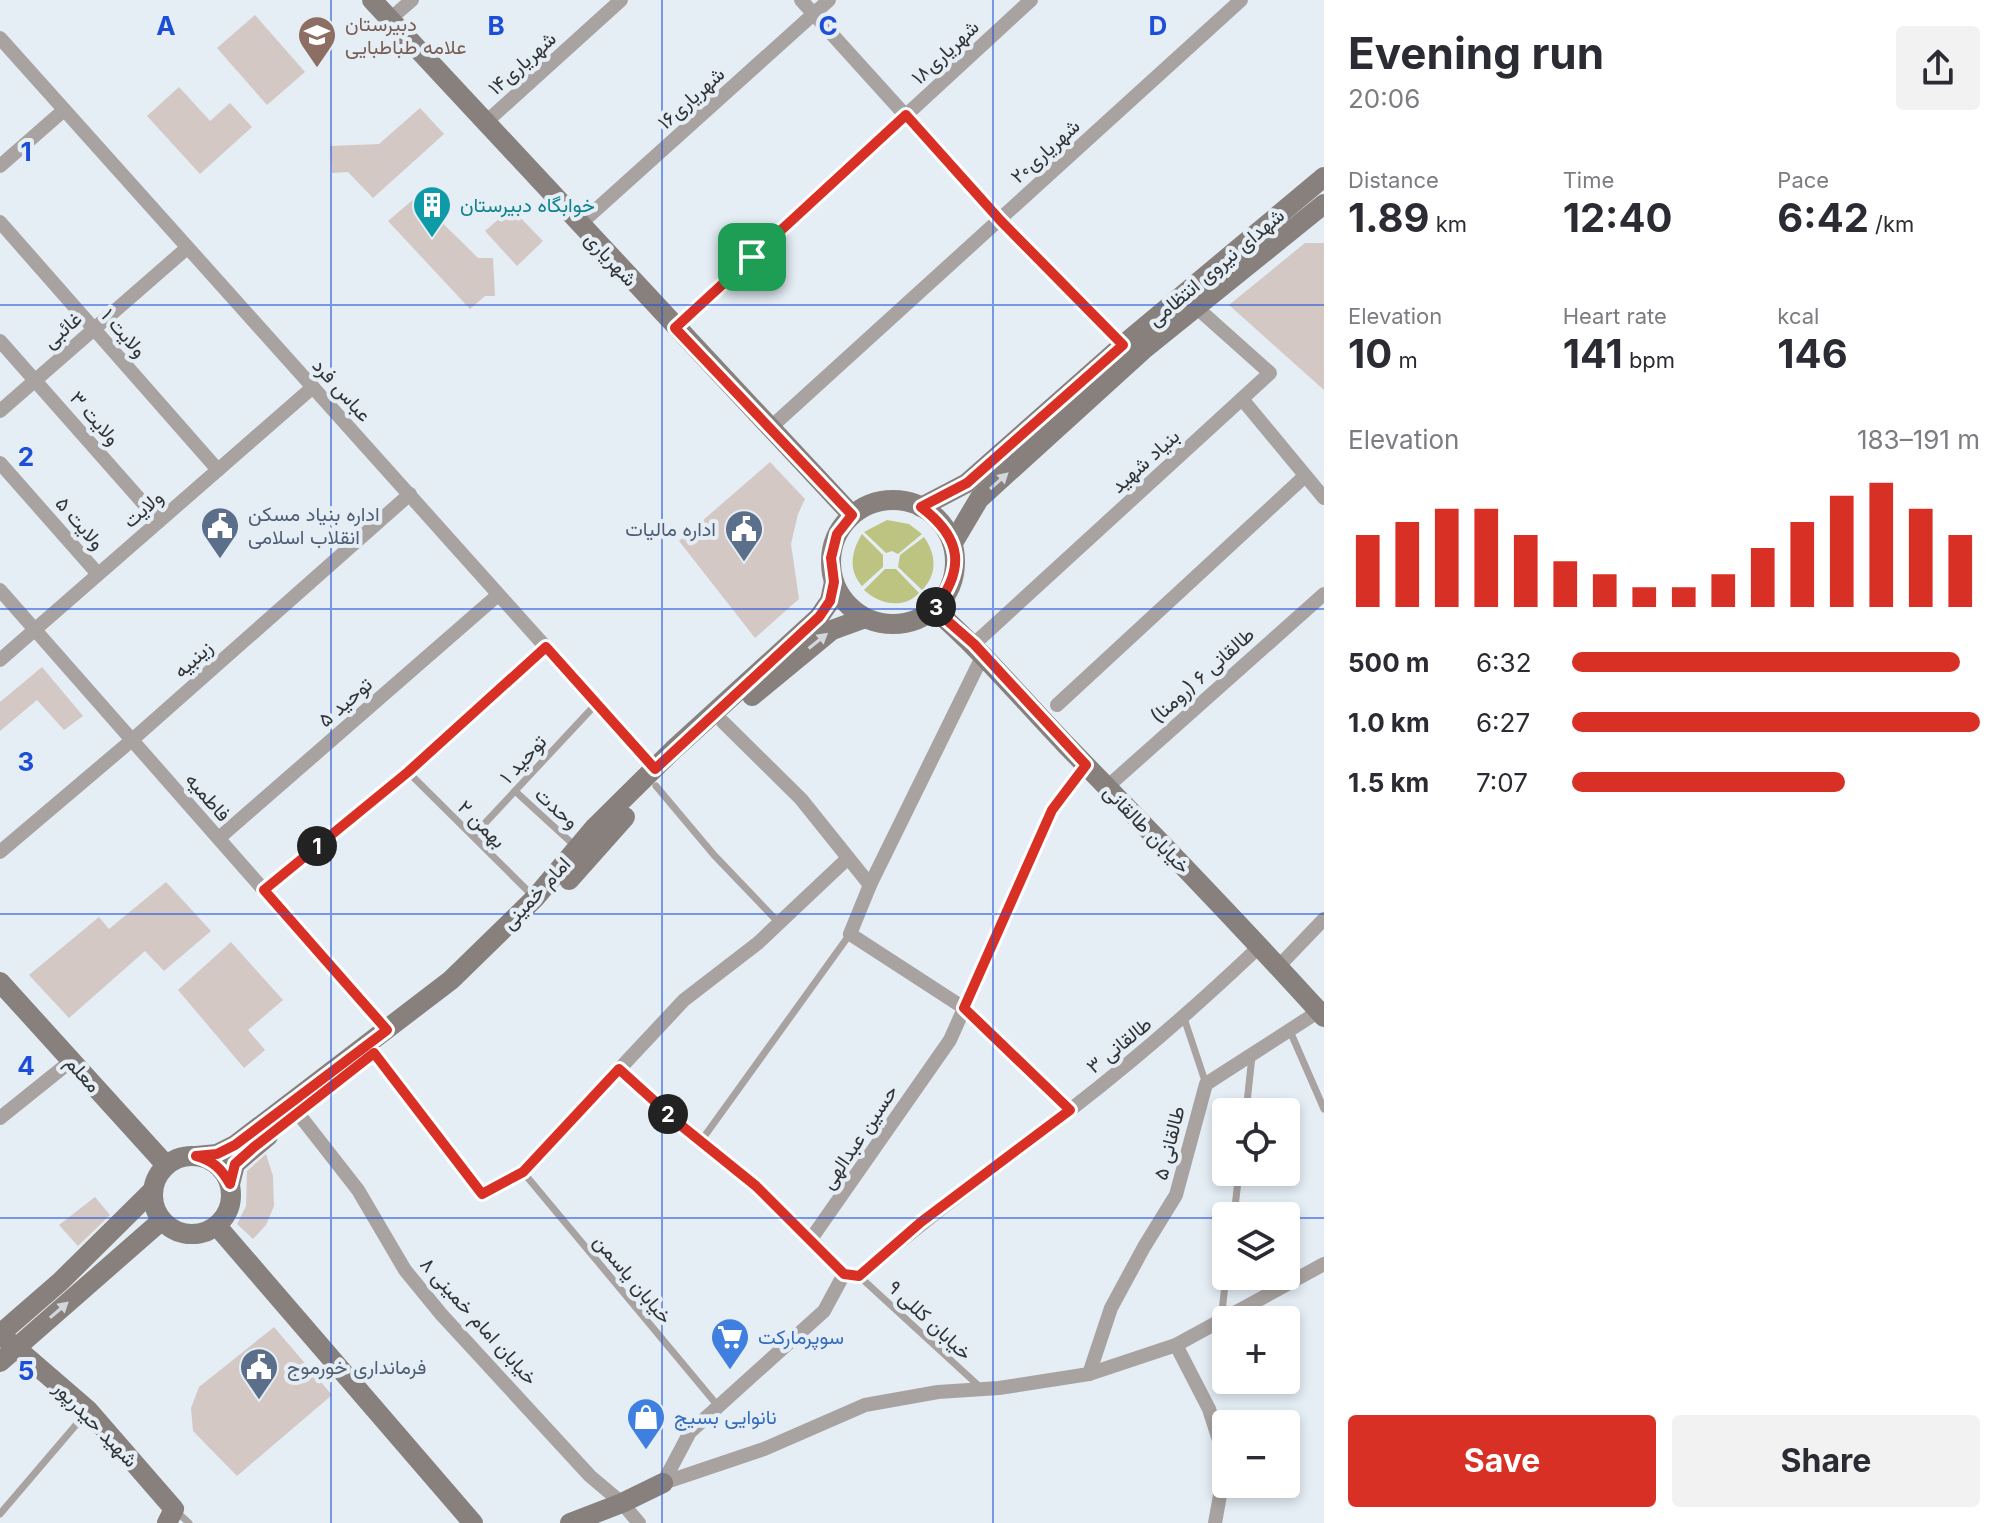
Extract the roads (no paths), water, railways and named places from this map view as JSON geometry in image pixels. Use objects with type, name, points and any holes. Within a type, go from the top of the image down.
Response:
[{"type":"main road","name":"شهریاری","points":[[372,0],[852,515]]},
{"type":"main road","name":"شهدای نیروی انتظامی","points":[[921,507],[967,483],[1123,345],[1324,177]]},
{"type":"main road","name":"شهدای نیروی انتظامی","points":[[953,543],[979,499],[1143,350],[1324,204]]},
{"type":"main road","points":[[1298,225],[1324,221]]},
{"type":"main road","points":[[898,500],[921,507],[941,521],[953,543],[956,567],[949,590],[934,609],[913,621],[889,624],[865,618],[846,603],[834,582],[831,558],[837,534],[852,515],[873,503],[898,500]]},
{"type":"main road","name":"امام خمینی","points":[[196,1156],[217,1154],[235,1145],[451,980],[535,898],[578,848],[819,617],[830,601],[834,582]]},
{"type":"main road","name":"خیابان طالقانی","points":[[934,609],[978,649],[1322,1012]]},
{"type":"main road","name":"امام خمینی","points":[[230,1184],[235,1164],[297,1112],[460,991],[545,908],[655,777],[832,630],[865,618]]},
{"type":"main road","name":"معلم","points":[[0,982],[166,1165]]},
{"type":"main road","points":[[196,1156],[211,1160],[223,1170],[230,1184],[231,1199],[227,1214],[217,1226],[203,1233],[188,1235],[173,1231],[161,1221],[153,1207],[152,1191],[156,1177],[166,1165],[180,1157],[196,1156]]},
{"type":"main road","points":[[0,1334],[61,1281],[152,1191]]},
{"type":"main road","points":[[0,1362],[161,1221]]},
{"type":"main road","points":[[217,1226],[473,1523]]},
{"type":"main road","name":"شهید حیدرپور","points":[[0,1334],[88,1410],[170,1516]]},
{"type":"main road","points":[[570,1523],[663,1483]]},
{"type":"street","points":[[390,19],[412,0]]},
{"type":"street","name":"شهریاری۱۴","points":[[485,123],[621,0]]},
{"type":"street","points":[[801,0],[1000,220],[1123,345]]},
{"type":"street","name":"شهریاری۱۶","points":[[579,225],[829,0]]},
{"type":"street","name":"شهریاری۱۸","points":[[675,328],[1031,0]]},
{"type":"street","name":"شهریاری۲۰","points":[[770,428],[1241,0]]},
{"type":"street","name":"عباس فرد","points":[[0,38],[597,703],[655,777]]},
{"type":"street","points":[[0,166],[64,110]]},
{"type":"street","name":"ولایت ۱","points":[[0,222],[218,470]]},
{"type":"street","name":"غائبی","points":[[0,411],[187,248]]},
{"type":"street","name":"بنیاد شهید","points":[[978,649],[1270,373],[1196,307]]},
{"type":"street","name":"ولایت ۳","points":[[0,341],[159,521]]},
{"type":"street","name":"ولایت","points":[[0,660],[313,387]]},
{"type":"street","points":[[1242,399],[1324,498]]},
{"type":"street","name":"ولایت ۵","points":[[0,463],[98,574]]},
{"type":"street","points":[[1057,705],[1305,476]]},
{"type":"street","name":"زینبیه","points":[[0,852],[132,740],[410,494]]},
{"type":"street","name":"فاطمیه","points":[[0,590],[387,1030]]},
{"type":"street","name":"طالقانی ۶ (رومنا)","points":[[1107,787],[1324,594]]},
{"type":"street","name":"توحید ۵","points":[[219,838],[498,595]]},
{"type":"street","points":[[964,1008],[850,934],[978,649]]},
{"type":"street","points":[[723,722],[801,799],[870,885]]},
{"type":"street","name":"حسین عبدالهی","points":[[811,1239],[950,1040],[1052,810],[1086,765]]},
{"type":"street","points":[[374,1053],[482,1194],[523,1172],[684,1000],[758,943],[848,858]]},
{"type":"street","points":[[1278,967],[1324,919]]},
{"type":"street","name":"طالقانی ۳","points":[[851,1275],[1070,1110],[1184,1018],[1259,947]]},
{"type":"street","points":[[1206,1084],[1322,1012]]},
{"type":"street","points":[[0,1118],[71,1061]]},
{"type":"street","name":"طالقانی ۵","points":[[1089,1374],[1111,1308],[1176,1195],[1206,1084]]},
{"type":"street","name":"خیابان امام خمینی ۸","points":[[297,1112],[358,1190],[405,1270],[441,1314],[590,1476],[622,1503],[639,1523]]},
{"type":"street","points":[[663,1483],[690,1432],[824,1311],[851,1275],[811,1239]]},
{"type":"street","points":[[1247,1306],[1320,1266],[1324,1282]]},
{"type":"street","points":[[663,1483],[764,1449],[865,1405],[938,1392],[999,1388],[1089,1374],[1176,1345],[1212,1325]]},
{"type":"street","points":[[1176,1345],[1212,1418]]},
{"type":"street","points":[[1215,1523],[1220,1498]]},
{"type":"lane","points":[[264,890],[408,772],[546,647]]},
{"type":"lane","name":"توحید ۱","points":[[473,836],[597,703]]},
{"type":"lane","name":"بهمن ۲","points":[[408,772],[535,898]]},
{"type":"lane","points":[[655,777],[714,855],[779,923]]},
{"type":"lane","name":"وحدت","points":[[515,791],[578,848]]},
{"type":"lane","points":[[701,1141],[850,934]]},
{"type":"lane","points":[[964,1008],[1070,1110]]},
{"type":"lane","points":[[1184,1018],[1206,1084]]},
{"type":"lane","points":[[1289,1030],[1324,1109]]},
{"type":"lane","points":[[1247,1098],[1252,1054]]},
{"type":"lane","points":[[619,1069],[756,1186],[811,1239]]},
{"type":"lane","name":"خیابان یاسمن","points":[[523,1172],[718,1406]]},
{"type":"lane","name":"خیابان کللی ۹","points":[[851,1275],[980,1387]]},
{"type":"lane","points":[[0,1514],[88,1410]]},
{"type":"lane","points":[[170,1516],[189,1523]]},
{"type":"place","name":"دبیرستان علامه طباطبایی","points":[[317,69]]},
{"type":"place","name":"خوابگاه دبیرستان","points":[[432,239]]},
{"type":"place","name":"اداره بنیاد مسکن انقلاب اسلامی","points":[[220,560]]},
{"type":"place","name":"اداره مالیات","points":[[744,563]]},
{"type":"place","name":"سوپرمارکت","points":[[730,1371]]},
{"type":"place","name":"فرمانداری خورموج","points":[[259,1401]]},
{"type":"place","name":"نانوایی بسیج","points":[[646,1451]]}]
